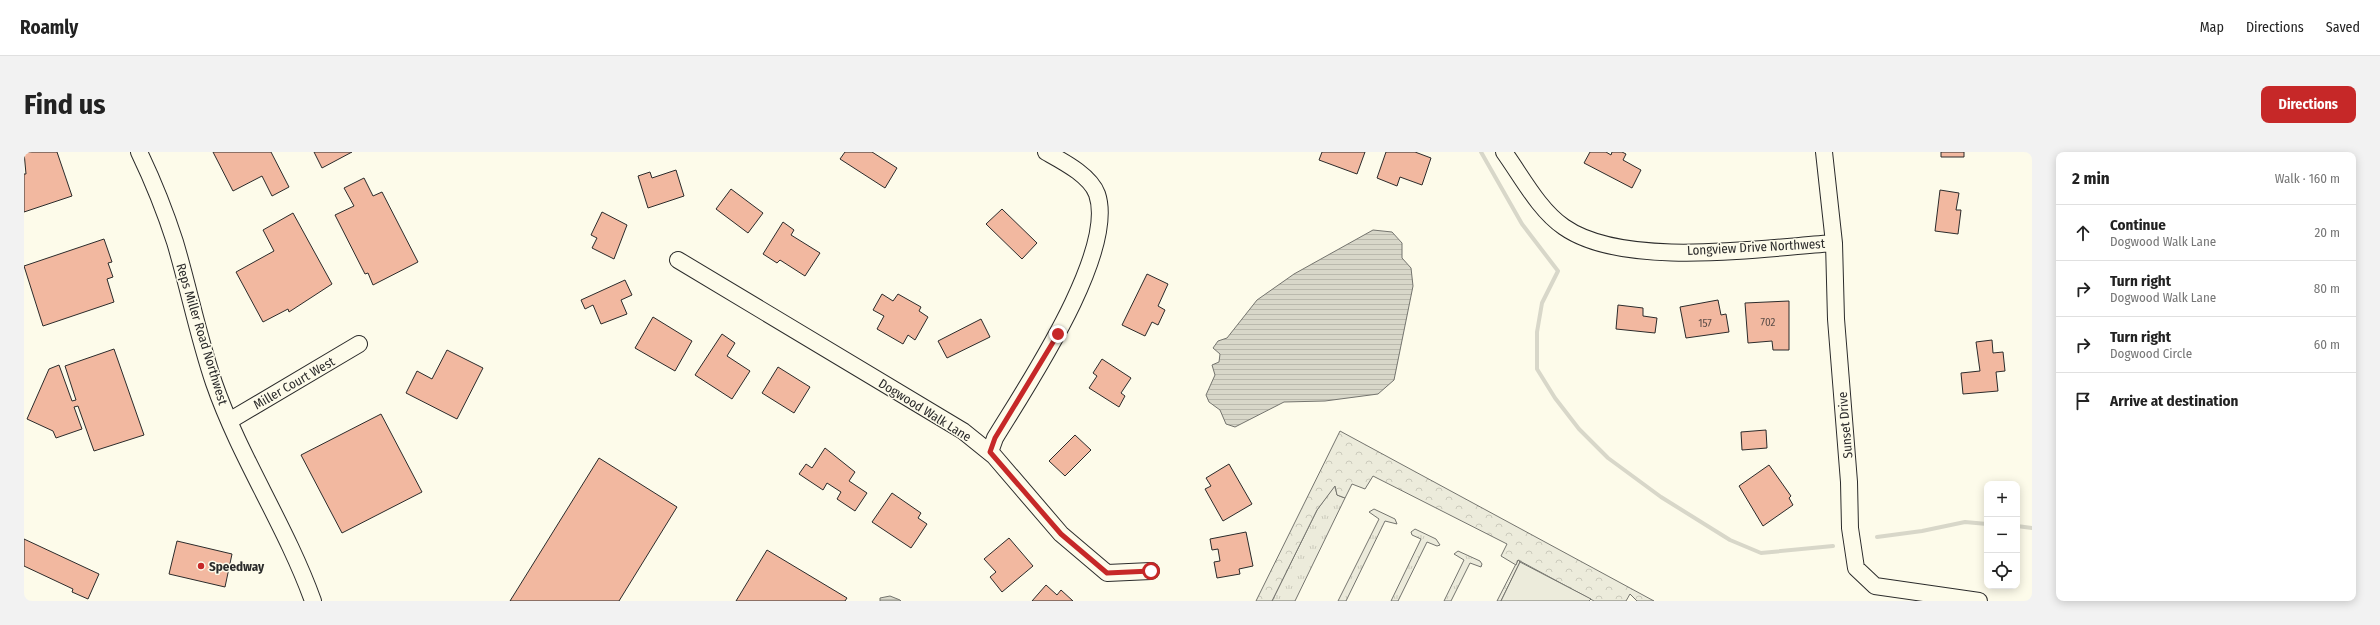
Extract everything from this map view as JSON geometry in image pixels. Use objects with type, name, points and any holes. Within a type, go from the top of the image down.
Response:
[{"type":"street","name":"Reps Miller Road Northwest","points":[[139,152],[156,188],[174,241],[206,354],[229,421],[299,564],[312,601]]},
{"type":"street","points":[[990,452],[995,438],[1058,334],[1091,260],[1101,212],[1096,192],[1088,180],[1046,152]]},
{"type":"street","name":"Longview Drive Northwest","points":[[1504,152],[1546,211],[1565,228],[1598,244],[1643,251],[1722,252],[1834,243]]},
{"type":"street","name":"Sunset Drive","points":[[1824,152],[1834,243],[1836,319],[1849,482],[1850,528],[1856,568],[1875,586],[1978,601]]},
{"type":"street","name":"Dogwood Walk Lane","points":[[678,260],[963,431],[990,452],[1061,534],[1107,573],[1151,571]]},
{"type":"street","name":"Miller Court West","points":[[229,421],[359,344]]},
{"type":"green space","points":[[1340,431],[1654,601],[1637,601],[1630,594],[1626,601],[1594,601],[1518,560],[1516,565],[1501,556],[1507,544],[1373,476],[1365,489],[1352,484],[1345,498],[1337,495],[1335,486],[1317,510],[1272,601],[1256,601]]},
{"type":"green space","points":[[1335,485],[1337,495],[1345,498],[1295,601],[1272,601],[1317,510]]},
{"type":"green space","points":[[1374,509],[1395,519],[1397,524],[1385,521],[1346,601],[1338,601],[1379,519],[1369,512]]},
{"type":"green space","points":[[1415,529],[1436,539],[1440,545],[1437,546],[1427,542],[1398,601],[1391,601],[1421,539],[1412,535],[1411,532]]},
{"type":"green space","points":[[1458,551],[1480,561],[1482,564],[1481,567],[1470,563],[1451,601],[1444,601],[1464,560],[1454,554]]},
{"type":"green space","points":[[1518,560],[1520,562],[1501,601],[1497,601]]},
{"type":"green space","points":[[1520,562],[1591,599],[1589,601],[1501,601]]},
{"type":"shaded area","points":[[1373,230],[1392,232],[1402,243],[1402,258],[1411,268],[1413,286],[1394,380],[1378,394],[1325,401],[1284,402],[1235,427],[1226,424],[1220,410],[1209,402],[1206,395],[1215,375],[1212,365],[1219,362],[1220,354],[1213,348],[1218,341],[1227,338],[1257,300],[1294,274]]},
{"type":"shaded area","points":[[890,596],[901,601],[880,601],[880,598]]},
{"type":"building","points":[[24,152],[57,152],[72,196],[24,212],[24,174],[26,174]]},
{"type":"building","points":[[213,152],[271,152],[289,187],[272,196],[262,176],[233,191]]},
{"type":"building","points":[[314,152],[352,152],[322,168]]},
{"type":"building","points":[[845,152],[872,152],[897,168],[885,188],[840,159]]},
{"type":"building","points":[[1322,152],[1365,152],[1357,174],[1319,160]]},
{"type":"building","points":[[1386,152],[1415,152],[1431,158],[1422,185],[1400,177],[1397,186],[1377,178]]},
{"type":"building","points":[[1590,152],[1606,152],[1611,155],[1612,152],[1622,152],[1626,154],[1623,160],[1641,170],[1632,188],[1584,163]]},
{"type":"building","points":[[1941,152],[1964,152],[1964,157],[1941,157]]},
{"type":"building","points":[[676,170],[684,196],[648,208],[638,176],[650,172],[652,178]]},
{"type":"building","points":[[364,178],[373,196],[382,192],[418,262],[373,285],[368,273],[365,274],[335,215],[354,206],[344,188]]},
{"type":"building","points":[[731,189],[763,213],[748,233],[716,209]]},
{"type":"building","points":[[1940,190],[1959,193],[1956,210],[1961,210],[1958,234],[1935,231]]},
{"type":"building","points":[[1002,209],[1037,243],[1022,259],[986,224]]},
{"type":"building","points":[[602,212],[627,225],[614,259],[592,248],[597,238],[591,235]]},
{"type":"building","points":[[293,213],[332,284],[289,312],[288,309],[263,322],[236,272],[274,251],[263,230]]},
{"type":"building","points":[[783,222],[794,230],[791,235],[820,253],[805,276],[780,260],[777,263],[763,254]]},
{"type":"building","points":[[104,239],[112,262],[108,263],[113,277],[107,279],[114,302],[43,326],[24,266]]},
{"type":"building","points":[[1147,274],[1168,284],[1158,306],[1165,310],[1158,325],[1152,322],[1145,336],[1122,325]]},
{"type":"building","points":[[625,280],[632,295],[621,300],[627,314],[601,324],[593,305],[585,309],[581,300]]},
{"type":"building","points":[[882,294],[893,301],[898,294],[921,307],[919,311],[928,317],[915,340],[908,335],[903,344],[877,329],[884,316],[873,310]]},
{"type":"building","points":[[1718,300],[1721,315],[1726,314],[1729,332],[1686,338],[1680,307]]},
{"type":"building","points":[[1789,301],[1789,350],[1773,350],[1772,341],[1748,343],[1745,303]]},
{"type":"building","points":[[1618,305],[1643,308],[1643,316],[1657,318],[1655,333],[1616,329]]},
{"type":"building","points":[[653,317],[692,341],[675,371],[635,348]]},
{"type":"building","points":[[981,319],[990,337],[947,358],[938,341]]},
{"type":"building","points":[[722,334],[735,343],[727,356],[750,371],[732,399],[695,375]]},
{"type":"building","points":[[1992,340],[1993,353],[2003,352],[2005,371],[1996,372],[1998,391],[1963,394],[1961,373],[1980,371],[1976,342]]},
{"type":"building","points":[[114,349],[144,435],[94,451],[78,406],[74,407],[82,429],[56,438],[53,431],[27,419],[49,369],[59,365],[72,401],[76,400],[65,366]]},
{"type":"building","points":[[447,350],[483,368],[457,419],[406,393],[417,371],[432,379]]},
{"type":"building","points":[[1102,359],[1131,378],[1121,393],[1125,396],[1119,407],[1089,388],[1097,376],[1093,373]]},
{"type":"building","points":[[778,367],[810,387],[794,413],[762,393]]},
{"type":"building","points":[[381,414],[422,492],[342,533],[301,455]]},
{"type":"building","points":[[1766,430],[1767,448],[1742,450],[1741,432]]},
{"type":"building","points":[[1075,435],[1091,450],[1065,476],[1049,461]]},
{"type":"building","points":[[825,448],[855,472],[849,481],[867,493],[855,511],[837,499],[841,492],[827,483],[823,490],[799,474],[806,464],[812,468]]},
{"type":"building","points":[[599,458],[677,507],[619,601],[510,601]]},
{"type":"building","points":[[1229,464],[1252,504],[1223,521],[1205,489],[1211,486],[1206,478]]},
{"type":"building","points":[[1769,465],[1791,496],[1789,498],[1793,505],[1763,526],[1739,486]]},
{"type":"building","points":[[892,493],[921,513],[918,518],[927,524],[911,548],[872,522]]},
{"type":"building","points":[[1246,532],[1253,566],[1239,569],[1240,574],[1217,578],[1214,562],[1220,561],[1218,549],[1212,550],[1210,539]]},
{"type":"building","points":[[1009,538],[1033,566],[1002,592],[990,577],[996,572],[984,559]]},
{"type":"building","points":[[24,539],[99,574],[88,599],[72,592],[73,589],[24,566]]},
{"type":"building","points":[[177,541],[232,554],[225,587],[169,574]]},
{"type":"building","points":[[767,550],[847,598],[845,601],[736,601]]},
{"type":"building","points":[[1046,585],[1057,595],[1061,590],[1073,601],[1032,601]]},
{"type":"waterway","points":[[1481,152],[1522,224],[1558,271],[1542,303],[1537,332],[1537,369],[1555,398],[1579,429],[1608,458],[1661,497],[1730,540],[1761,553],[1833,546]]},
{"type":"waterway","points":[[1877,537],[1922,531],[1965,522],[1984,524]]},
{"type":"waterway","points":[[2020,526],[2032,528]]},
{"type":"place","name":"Speedway","points":[[201,566]]},
{"type":"route","points":[[1058,334],[995,438],[990,452],[1061,534],[1107,573],[1151,571]]}]
